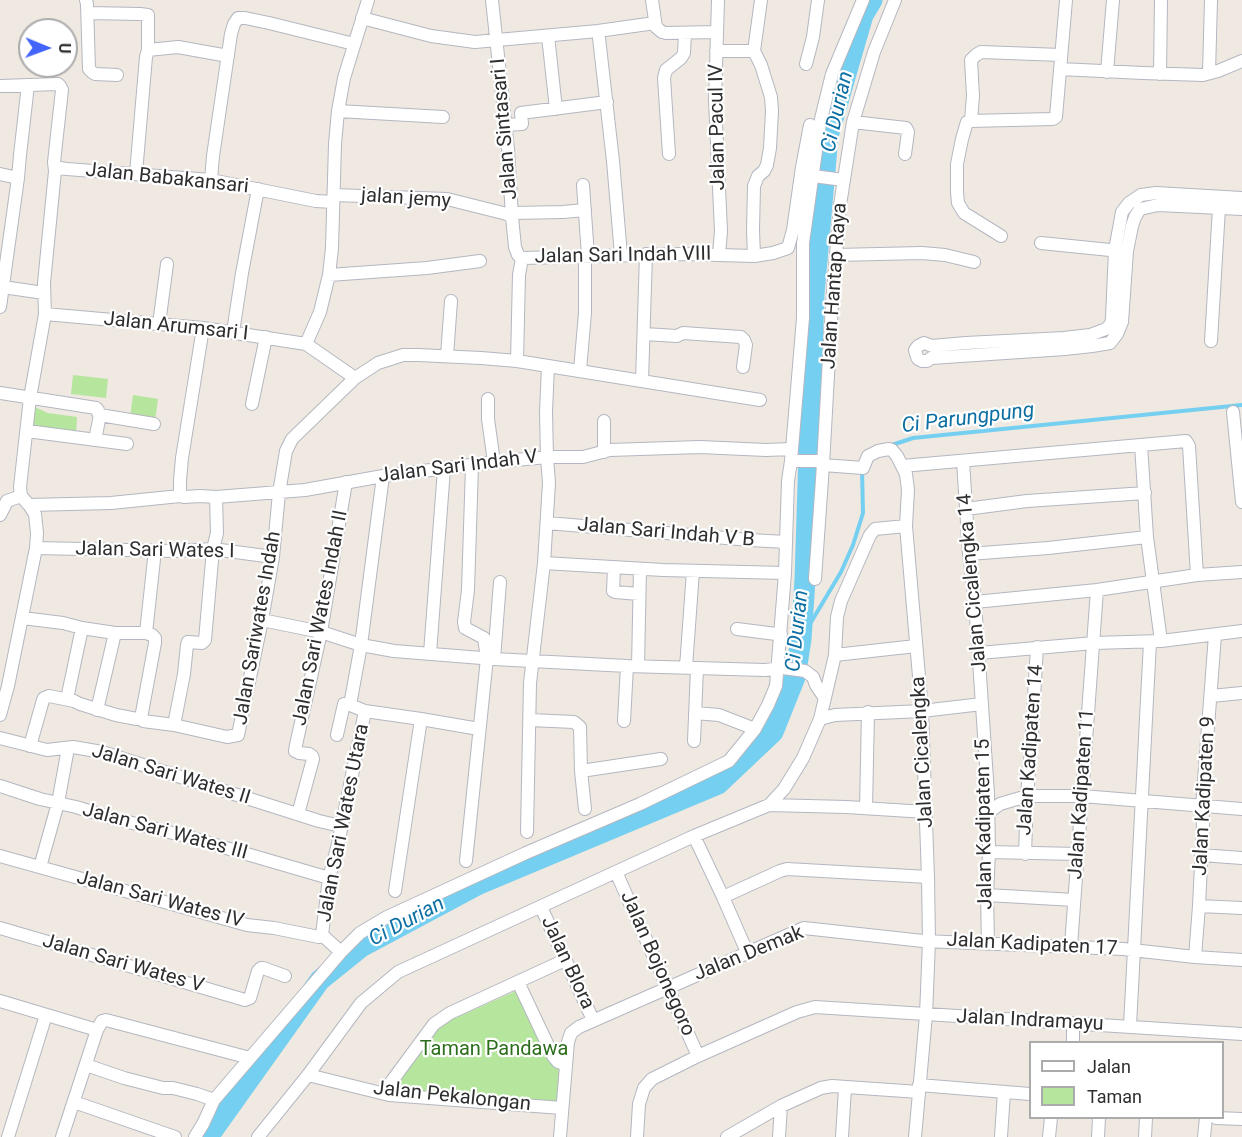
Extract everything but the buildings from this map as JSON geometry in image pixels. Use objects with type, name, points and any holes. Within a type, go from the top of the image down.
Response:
[{"type":"street","points":[[355,378],[306,344],[320,312],[329,275],[338,111],[344,78],[368,0]]},
{"type":"street","points":[[492,0],[497,41]]},
{"type":"street","points":[[652,0],[656,27],[662,32],[716,32]]},
{"type":"street","name":"Jalan Pacul IV","points":[[718,0],[715,101],[720,255]]},
{"type":"street","points":[[754,256],[754,186],[758,176],[767,165],[772,111],[771,97],[754,51],[761,0]]},
{"type":"street","points":[[806,64],[813,37],[818,0]]},
{"type":"street","points":[[195,1137],[214,1100],[360,933],[387,917],[640,804],[729,761],[755,729],[776,686],[780,668],[788,481],[793,457],[803,318],[803,243],[815,176],[820,123],[832,74],[863,0]]},
{"type":"street","name":"Jalan Hantap Raya","points":[[815,579],[820,463],[842,180],[853,122],[874,52],[895,0]]},
{"type":"street","points":[[1001,236],[964,213],[958,203],[957,164],[962,140],[967,122],[971,120],[1055,118],[1066,0]]},
{"type":"street","points":[[1107,72],[1113,0]]},
{"type":"street","points":[[1160,74],[1161,0]]},
{"type":"street","points":[[1209,74],[1211,0]]},
{"type":"street","points":[[117,75],[95,74],[89,69],[87,6],[148,15],[148,50],[136,173]]},
{"type":"street","points":[[210,180],[231,34],[238,18],[261,21],[354,44]]},
{"type":"street","name":"Jalan Sintasari I","points":[[362,18],[431,36],[467,42],[548,36],[655,23]]},
{"type":"street","points":[[669,154],[664,78],[666,70],[684,53],[685,33]]},
{"type":"street","points":[[548,36],[556,109]]},
{"type":"street","points":[[599,38],[621,255]]},
{"type":"street","name":"Jalan Sintasari I","points":[[497,41],[515,247],[522,258]]},
{"type":"street","points":[[148,50],[178,47],[228,56]]},
{"type":"street","points":[[716,51],[754,51]]},
{"type":"street","points":[[971,120],[973,96],[971,60],[976,55],[981,52],[1061,55]]},
{"type":"street","points":[[1060,69],[1203,75],[1242,61]]},
{"type":"street","points":[[0,86],[58,84],[62,90],[47,246],[45,314],[30,398],[20,488],[35,514],[36,548],[0,715]]},
{"type":"street","points":[[0,307],[28,85]]},
{"type":"street","points":[[506,125],[522,124],[521,113],[607,102]]},
{"type":"street","points":[[338,111],[443,117]]},
{"type":"street","points":[[853,122],[906,128],[908,132],[905,154]]},
{"type":"street","points":[[788,248],[810,125]]},
{"type":"street","name":"Jalan Babakansari","points":[[55,171],[60,168],[210,180],[316,201],[333,198]]},
{"type":"street","points":[[0,174],[18,178]]},
{"type":"street","points":[[815,176],[842,180]]},
{"type":"street","points":[[580,370],[585,313],[586,256],[582,185]]},
{"type":"street","points":[[233,332],[258,189]]},
{"type":"street","points":[[931,352],[1110,343],[1118,334],[1123,315],[1122,212],[1129,203],[1141,195],[1156,193],[1242,198]]},
{"type":"street","name":"jalan jemy","points":[[333,198],[447,200],[512,215],[585,210]]},
{"type":"street","points":[[1121,251],[1140,209],[1158,205],[1242,209]]},
{"type":"street","points":[[1211,341],[1219,208]]},
{"type":"street","name":"Jalan Sari Indah VIII","points":[[517,361],[519,275],[522,258],[646,254],[754,256],[773,254],[803,243]]},
{"type":"street","points":[[1041,243],[1121,251]]},
{"type":"street","points":[[836,255],[922,253],[945,255],[974,262]]},
{"type":"street","points":[[642,381],[646,254]]},
{"type":"street","points":[[329,275],[427,268],[480,261]]},
{"type":"street","points":[[159,324],[167,264]]},
{"type":"street","points":[[3,287],[44,292]]},
{"type":"street","points":[[447,356],[451,301]]},
{"type":"street","name":"Jalan Arumsari I","points":[[45,314],[203,328],[306,344]]},
{"type":"street","points":[[180,496],[182,458],[203,328]]},
{"type":"street","points":[[644,334],[677,336],[683,333],[741,337],[746,345],[743,368]]},
{"type":"street","points":[[252,404],[266,337]]},
{"type":"street","name":"Jalan Sariwates Indah","points":[[67,699],[97,710],[141,718],[143,721],[227,736],[238,735],[262,620],[273,556],[279,493],[288,445],[355,378],[378,363],[403,356],[447,356],[517,361],[760,400]]},
{"type":"street","name":"Jalan Sari Indah V","points":[[25,500],[111,503],[180,496],[216,497],[279,493],[382,476],[547,457],[548,366]]},
{"type":"street","points":[[0,393],[96,408],[100,415],[95,440]]},
{"type":"street","points":[[488,399],[488,420],[494,462]]},
{"type":"street","points":[[1233,412],[1242,502]]},
{"type":"street","points":[[100,415],[154,424]]},
{"type":"street","points":[[604,421],[604,453]]},
{"type":"street","points":[[27,431],[127,444]]},
{"type":"street","points":[[527,832],[530,683],[544,563],[549,483],[547,457],[583,457],[610,450],[700,447],[766,450],[820,463],[858,468],[868,456],[889,449],[902,466],[1184,441],[1189,444],[1197,575]]},
{"type":"street","points":[[1130,1026],[1142,801],[1155,642],[1141,445]]},
{"type":"street","name":"Jalan Cicalengka 14","points":[[963,461],[982,705]]},
{"type":"street","points":[[472,466],[468,590],[464,622],[465,628],[484,638],[490,659]]},
{"type":"street","name":"Jalan Cicalengka","points":[[902,466],[906,474],[908,490],[906,526],[922,711],[928,877],[929,941],[926,1015],[915,1137]]},
{"type":"street","points":[[430,653],[444,469]]},
{"type":"street","points":[[350,705],[361,645],[382,476]]},
{"type":"street","name":"Jalan Sari Wates Indah II","points":[[298,813],[313,759],[309,754],[298,753],[296,745],[321,632],[346,482]]},
{"type":"street","points":[[966,509],[1027,501],[1144,493]]},
{"type":"street","points":[[174,725],[188,642],[202,643],[205,639],[213,549],[217,533],[216,497]]},
{"type":"street","points":[[0,515],[8,501],[25,500]]},
{"type":"street","name":"Jalan Sari Indah V B","points":[[547,523],[786,542]]},
{"type":"street","points":[[769,805],[784,789],[803,758],[820,719],[834,655],[837,617],[841,601],[870,535],[874,529],[906,526]]},
{"type":"street","points":[[969,554],[1147,537]]},
{"type":"street","name":"Jalan Sari Wates I","points":[[36,548],[213,549],[273,556]]},
{"type":"street","points":[[146,633],[154,550]]},
{"type":"street","points":[[544,563],[640,569],[785,573]]},
{"type":"street","points":[[614,567],[614,591],[639,594]]},
{"type":"street","points":[[624,721],[632,666],[640,569]]},
{"type":"street","points":[[693,570],[691,667],[695,713],[694,741]]},
{"type":"street","points":[[975,602],[1097,590],[1197,575],[1242,572]]},
{"type":"street","points":[[466,861],[479,729],[500,582]]},
{"type":"street","name":"Jalan Kadipaten 11","points":[[1071,946],[1097,590]]},
{"type":"street","points":[[22,618],[115,633],[152,635],[155,643],[141,718]]},
{"type":"street","points":[[262,620],[321,632],[361,645],[394,651],[490,659],[632,666],[765,670],[780,668],[809,674],[824,697]]},
{"type":"street","points":[[30,746],[44,698],[49,696],[67,699],[82,628]]},
{"type":"street","points":[[737,629],[781,634]]},
{"type":"street","points":[[979,653],[1094,643],[1155,642],[1242,631]]},
{"type":"street","points":[[97,710],[115,633]]},
{"type":"street","name":"Jalan Kadipaten 9","points":[[1194,957],[1199,906],[1202,806],[1215,634]]},
{"type":"street","points":[[834,655],[916,646]]},
{"type":"street","name":"Jalan Kadipaten 14","points":[[1025,854],[1037,647]]},
{"type":"street","points":[[1211,696],[1242,693]]},
{"type":"street","points":[[337,735],[344,704],[365,711],[479,729]]},
{"type":"street","points":[[820,719],[868,712],[922,711],[982,705]]},
{"type":"street","name":"Jalan Kadipaten 15","points":[[982,705],[989,852],[988,944]]},
{"type":"street","name":"Jalan Sari Wates Utara","points":[[322,935],[329,878],[365,711]]},
{"type":"street","points":[[866,808],[868,712]]},
{"type":"street","points":[[695,713],[719,715],[755,729]]},
{"type":"street","points":[[395,891],[421,719]]},
{"type":"street","points":[[530,720],[578,725],[581,731],[581,771],[585,809]]},
{"type":"street","name":"Jalan Sari Wates II","points":[[0,738],[47,750],[75,747],[102,752],[341,826]]},
{"type":"street","points":[[40,867],[58,803],[68,748]]},
{"type":"street","points":[[581,771],[661,759]]},
{"type":"street","name":"Jalan Sari Wates III","points":[[0,786],[40,800],[185,836],[329,878]]},
{"type":"street","points":[[988,813],[1000,804],[1027,796],[1082,796],[1242,809]]},
{"type":"street","points":[[258,1137],[308,1075],[361,1003],[398,972],[694,836],[769,805],[926,812]]},
{"type":"street","points":[[694,836],[747,952]]},
{"type":"street","points":[[989,852],[1078,854]]},
{"type":"street","points":[[1201,855],[1242,858]]},
{"type":"street","name":"Jalan Sari Wates IV","points":[[0,856],[247,925],[319,937],[322,935]]},
{"type":"street","points":[[723,897],[787,869],[928,877]]},
{"type":"street","name":"Jalan Bojonegoro","points":[[616,872],[698,1056]]},
{"type":"street","points":[[987,895],[1074,900]]},
{"type":"street","points":[[1199,906],[1242,908]]},
{"type":"street","name":"Jalan Blora","points":[[541,907],[593,1020]]},
{"type":"street","name":"Jalan Sari Wates V","points":[[0,928],[245,1000],[250,999],[258,971],[261,968],[285,976]]},
{"type":"street","name":"Jalan Demak","points":[[566,1065],[569,1037],[579,1027],[804,928],[929,941]]},
{"type":"street","points":[[322,935],[341,952]]},
{"type":"street","name":"Jalan Kadipaten 17","points":[[929,941],[1071,946],[1242,960]]},
{"type":"street","points":[[383,1093],[434,1024],[450,1013],[566,960]]},
{"type":"street","points":[[518,982],[553,1056],[558,1062],[566,1065],[560,1137]]},
{"type":"street","points":[[0,1001],[97,1030]]},
{"type":"street","name":"Jalan Indramayu","points":[[637,1137],[639,1104],[644,1088],[652,1079],[797,1012],[815,1007],[1130,1026],[1211,1037],[1242,1034]]},
{"type":"street","points":[[8,1137],[46,1015]]},
{"type":"street","points":[[62,1137],[102,1021],[106,1020],[250,1059]]},
{"type":"street","points":[[1073,1023],[1073,1041]]},
{"type":"street","points":[[86,1065],[153,1086],[197,1094],[214,1100]]},
{"type":"street","name":"Jalan Pekalongan","points":[[308,1075],[383,1093],[562,1108]]},
{"type":"street","points":[[728,1137],[781,1106],[820,1088],[832,1086],[1029,1094]]},
{"type":"street","points":[[842,1137],[845,1088]]},
{"type":"street","points":[[1001,1137],[1004,1092]]},
{"type":"street","points":[[74,1102],[175,1137]]},
{"type":"street","points":[[778,1137],[781,1106]]},
{"type":"street","points":[[1224,1118],[1242,1119]]},
{"type":"street","points":[[1049,1137],[1051,1119]]},
{"type":"street","points":[[1098,1137],[1099,1119]]},
{"type":"street","points":[[1145,1137],[1146,1119]]},
{"type":"street","points":[[1204,1137],[1206,1119]]},
{"type":"green space","points":[[73,375],[108,379],[106,398],[71,394]]},
{"type":"green space","points":[[133,395],[158,399],[155,421],[130,417]]},
{"type":"green space","points":[[35,407],[48,413],[77,417],[76,434],[32,430]]},
{"type":"green space","name":"Taman Pandawa","points":[[518,990],[551,1063],[560,1068],[558,1102],[393,1088],[437,1029],[453,1019]]},
{"type":"waterway","name":"Ci Durian","points":[[208,1137],[320,980],[361,947],[479,884],[718,784],[773,732],[795,677],[801,639],[814,294],[828,136],[863,15],[872,0]]},
{"type":"waterway","name":"Ci Parungpung","points":[[889,446],[913,438],[1242,405]]},
{"type":"waterway","name":"Ci Parungpung","points":[[801,639],[841,572],[853,545],[863,513],[862,470]]}]
